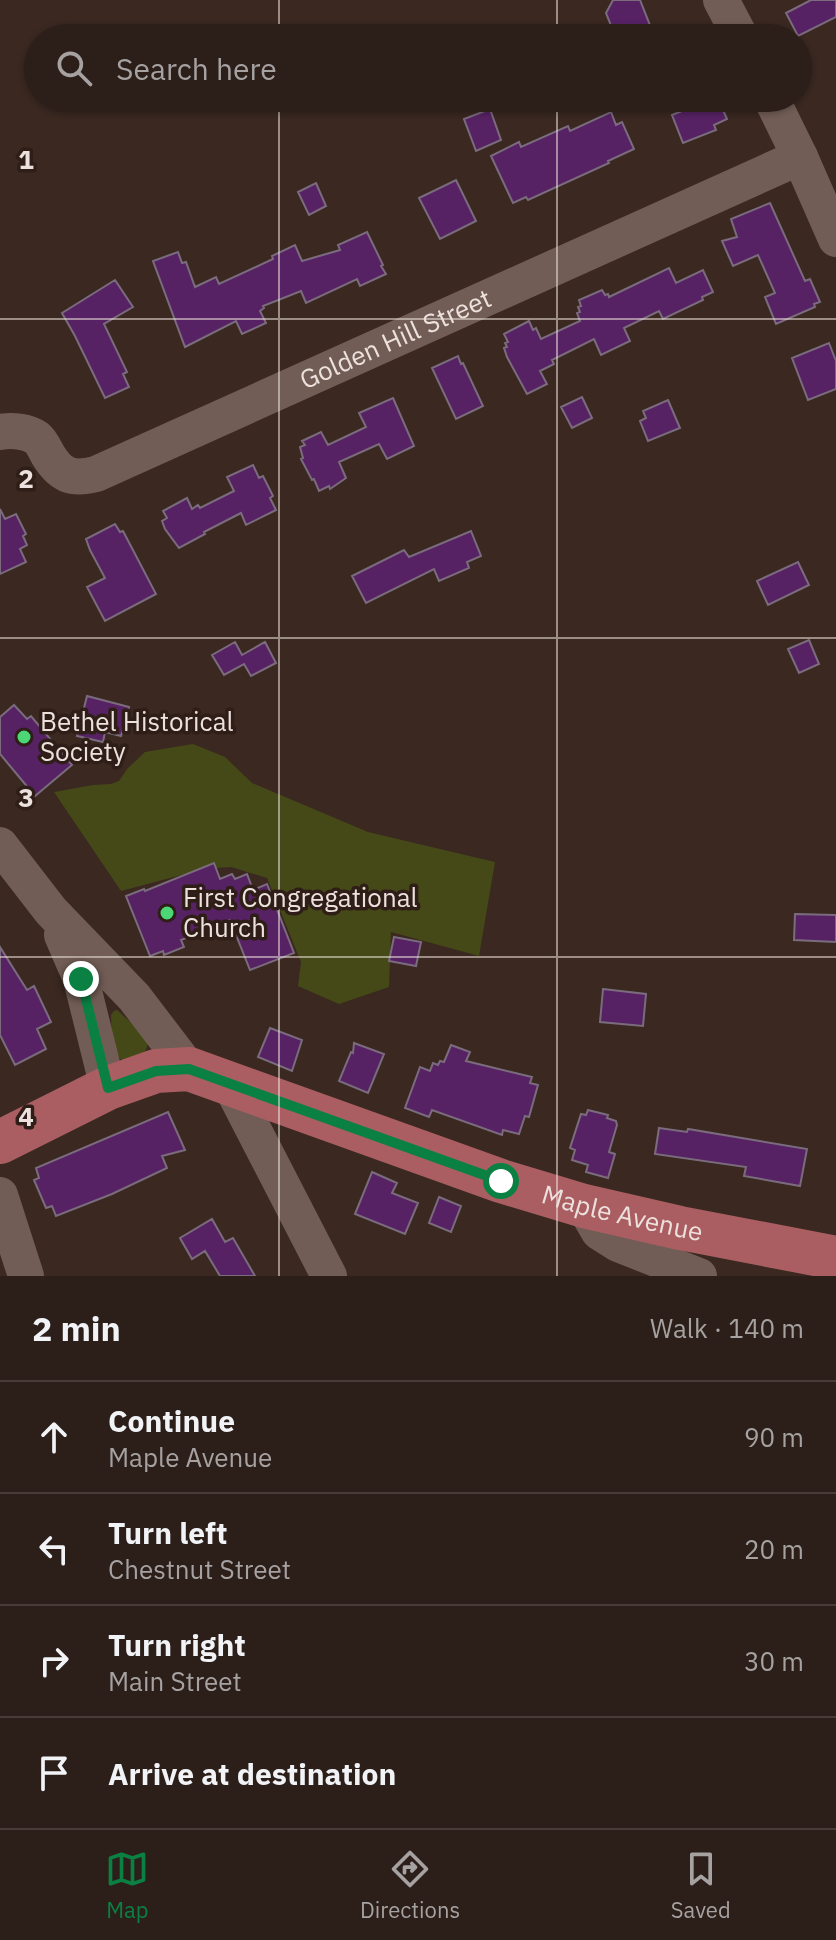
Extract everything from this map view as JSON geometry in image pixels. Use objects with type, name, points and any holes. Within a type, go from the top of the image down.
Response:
[{"type":"main road","name":"Maple Avenue","points":[[189,1069],[501,1181],[584,1206],[836,1258]]},
{"type":"main road","points":[[0,1142],[108,1088],[156,1071],[189,1069]]},
{"type":"street","points":[[721,0],[734,24]]},
{"type":"street","points":[[778,112],[836,239]]},
{"type":"street","name":"Golden Hill Street","points":[[0,432],[23,432],[39,439],[64,474],[81,478],[96,474],[800,157]]},
{"type":"street","points":[[3,856],[134,997],[189,1069]]},
{"type":"street","points":[[51,911],[81,979],[108,1088]]},
{"type":"street","points":[[230,1084],[329,1276]]},
{"type":"street","points":[[0,1195],[26,1276]]},
{"type":"street","points":[[584,1206],[599,1232],[618,1244],[699,1276]]},
{"type":"green space","points":[[193,744],[225,757],[252,783],[368,832],[495,862],[479,956],[391,932],[389,987],[339,1004],[298,986],[301,962],[267,878],[231,867],[204,869],[121,891],[54,792],[111,784],[119,781],[145,752]]},
{"type":"green space","points":[[117,1010],[146,1036],[146,1050],[137,1058],[125,1060],[113,1051],[111,1015]]},
{"type":"building","points":[[613,0],[640,0],[649,24],[610,24],[606,13]]},
{"type":"building","points":[[811,0],[836,0],[836,17],[812,29],[812,24],[792,24],[786,13]]},
{"type":"building","points":[[491,112],[501,140],[476,151],[464,119]]},
{"type":"building","points":[[611,112],[616,125],[622,122],[634,149],[528,200],[526,197],[513,203],[491,156],[519,142],[521,147],[568,126],[570,131]]},
{"type":"building","points":[[679,112],[724,112],[727,119],[714,125],[716,130],[683,143],[672,115]]},
{"type":"building","points":[[456,180],[476,221],[440,239],[419,198]]},
{"type":"building","points":[[316,183],[326,206],[309,215],[298,192]]},
{"type":"building","points":[[770,203],[805,281],[810,279],[820,302],[776,324],[765,297],[775,293],[758,255],[733,266],[722,241],[737,237],[731,219]]},
{"type":"building","points":[[367,232],[386,274],[360,286],[357,279],[306,303],[301,291],[263,306],[260,311],[266,323],[242,334],[236,321],[185,347],[153,261],[178,252],[182,263],[186,262],[195,287],[216,277],[219,284],[273,259],[272,256],[295,245],[302,261],[340,250],[338,245]]},
{"type":"building","points":[[669,268],[676,283],[703,270],[713,292],[663,319],[659,311],[624,328],[630,341],[601,355],[594,339],[552,360],[554,364],[540,371],[547,384],[527,394],[507,357],[504,348],[508,342],[504,334],[529,321],[541,339],[580,321],[577,313],[581,306],[579,300],[602,290],[609,297]]},
{"type":"building","points":[[115,280],[133,307],[104,324],[127,372],[123,374],[129,387],[105,398],[62,313]]},
{"type":"building","points":[[829,343],[836,361],[836,389],[808,400],[792,358]]},
{"type":"building","points":[[458,356],[483,406],[456,419],[432,368]]},
{"type":"building","points":[[582,397],[592,418],[572,428],[561,407]]},
{"type":"building","points":[[393,398],[414,446],[387,459],[379,444],[339,462],[346,478],[330,489],[329,486],[319,491],[301,459],[300,447],[305,445],[302,441],[321,432],[328,445],[366,427],[359,413]]},
{"type":"building","points":[[668,400],[680,428],[648,441],[640,421],[646,418],[643,411]]},
{"type":"building","points":[[253,465],[259,478],[263,476],[276,510],[246,525],[241,513],[179,548],[165,529],[162,521],[167,518],[163,511],[187,498],[192,509],[198,505],[200,508],[234,491],[227,477]]},
{"type":"building","points":[[0,509],[5,519],[16,514],[26,534],[23,536],[27,545],[20,549],[26,562],[0,574]]},
{"type":"building","points":[[115,524],[120,532],[123,531],[156,594],[105,621],[87,587],[105,578],[86,539]]},
{"type":"building","points":[[471,531],[481,556],[467,562],[469,568],[439,581],[434,569],[366,603],[352,576],[404,550],[409,557]]},
{"type":"building","points":[[798,562],[809,585],[768,605],[757,581]]},
{"type":"building","points":[[809,640],[819,664],[799,673],[788,649]]},
{"type":"building","points":[[235,642],[242,655],[265,642],[276,663],[251,676],[244,664],[224,675],[212,655]]},
{"type":"building","points":[[87,696],[129,707],[121,736],[105,732],[103,742],[77,736]]},
{"type":"building","name":"Bethel Historical Society","points":[[14,705],[27,719],[31,716],[72,765],[35,796],[0,754],[0,717]]},
{"type":"building","points":[[214,863],[220,879],[232,874],[235,879],[247,874],[253,890],[267,884],[294,953],[250,970],[230,920],[181,940],[184,947],[164,955],[163,951],[150,956],[126,896]]},
{"type":"building","points":[[795,914],[836,915],[836,942],[794,940]]},
{"type":"building","points":[[394,937],[421,942],[416,966],[389,961]]},
{"type":"building","points":[[0,947],[27,990],[34,986],[51,1022],[37,1029],[46,1049],[15,1065],[0,1035]]},
{"type":"building","points":[[603,989],[646,994],[643,1026],[600,1022]]},
{"type":"building","points":[[270,1028],[302,1040],[292,1071],[258,1057]]},
{"type":"building","points":[[354,1043],[384,1054],[368,1093],[339,1081],[353,1053]]},
{"type":"building","points":[[451,1045],[470,1052],[466,1061],[532,1077],[530,1083],[538,1085],[529,1117],[525,1116],[519,1134],[503,1130],[502,1135],[432,1110],[429,1117],[405,1108],[420,1067],[430,1071],[433,1063],[438,1065],[440,1061],[444,1062]]},
{"type":"building","points":[[588,1110],[608,1115],[607,1118],[616,1121],[609,1152],[615,1154],[608,1178],[586,1172],[588,1165],[572,1160],[575,1150],[570,1148],[581,1114],[586,1115]]},
{"type":"building","points":[[168,1112],[185,1150],[162,1156],[167,1168],[56,1216],[52,1206],[46,1208],[34,1180],[39,1178],[36,1168]]},
{"type":"building","points":[[659,1128],[687,1132],[688,1129],[807,1149],[800,1186],[744,1176],[746,1167],[655,1154]]},
{"type":"building","points":[[372,1172],[397,1183],[392,1193],[418,1203],[405,1234],[355,1214]]},
{"type":"building","points":[[439,1197],[461,1206],[451,1232],[429,1223]]},
{"type":"building","points":[[212,1219],[225,1242],[233,1238],[255,1276],[220,1276],[205,1251],[192,1259],[180,1238]]},
{"type":"place","name":"Bethel Historical Society","points":[[24,737]]},
{"type":"place","name":"First Congregational Church","points":[[167,913]]},
{"type":"route","points":[[81,979],[108,1088],[156,1071],[189,1069],[501,1181]]}]
